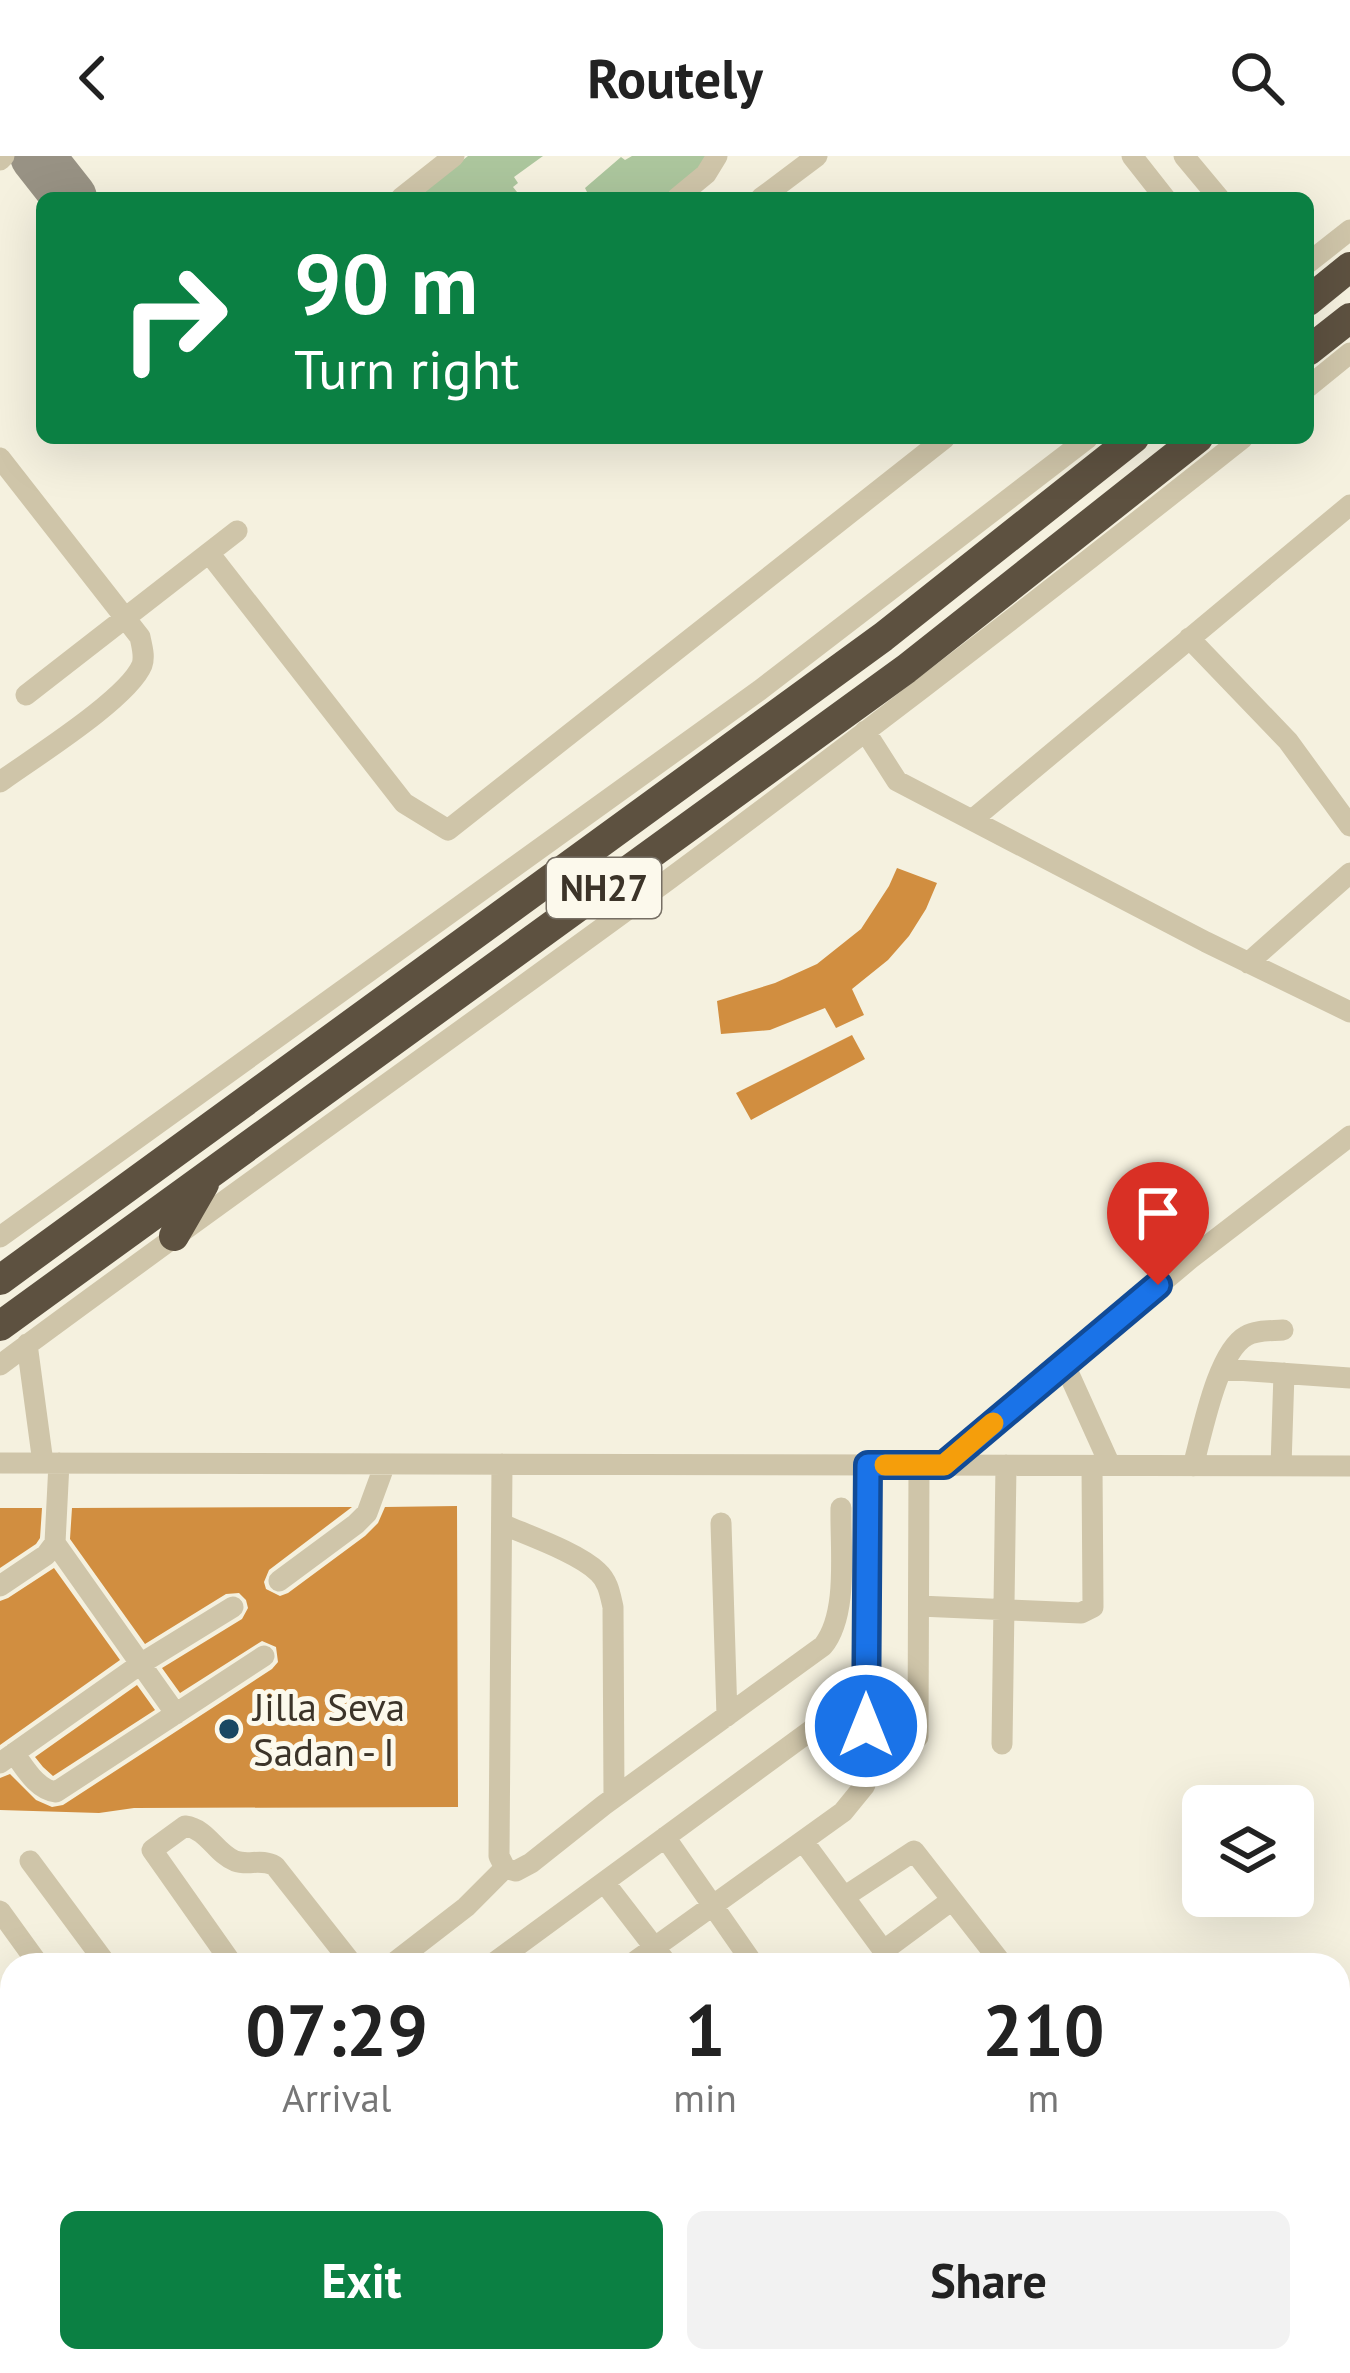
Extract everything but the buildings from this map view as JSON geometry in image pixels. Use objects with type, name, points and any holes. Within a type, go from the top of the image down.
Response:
[{"type":"highway","points":[[1314,296],[1350,267]]},
{"type":"highway","points":[[1314,346],[1350,318]]},
{"type":"highway","name":"NH27","points":[[0,1280],[883,637],[1126,444]]},
{"type":"highway","name":"NH27","points":[[0,1326],[906,669],[1190,444]]},
{"type":"highway","points":[[173,1236],[210,1174]]},
{"type":"street","points":[[409,192],[454,156]]},
{"type":"street","points":[[684,192],[706,174],[717,156]]},
{"type":"street","points":[[769,192],[817,156]]},
{"type":"street","points":[[1132,156],[1160,192]]},
{"type":"street","points":[[1184,156],[1214,192]]},
{"type":"street","points":[[1314,258],[1350,230]]},
{"type":"street","points":[[1314,382],[1350,353]]},
{"type":"street","points":[[209,553],[404,803],[448,830],[937,444]]},
{"type":"street","points":[[0,1237],[760,690],[1080,444]]},
{"type":"street","points":[[0,1365],[668,880],[1054,588],[1235,444]]},
{"type":"street","points":[[0,458],[140,637],[144,660],[132,682],[112,701],[0,782]]},
{"type":"street","points":[[972,820],[1350,505]]},
{"type":"street","points":[[26,695],[237,531]]},
{"type":"street","points":[[1189,638],[1288,740],[1350,826]]},
{"type":"street","points":[[866,730],[897,781],[1350,1012]]},
{"type":"street","points":[[1248,963],[1350,873]]},
{"type":"street","points":[[944,1465],[1190,1259],[1344,1146]]},
{"type":"street","points":[[1193,1466],[1233,1347],[1250,1333],[1282,1330]]},
{"type":"street","points":[[28,1344],[51,1463],[55,1543],[176,1714]]},
{"type":"street","points":[[919,1606],[1081,1613],[1093,1607],[1101,1466],[1064,1363]]},
{"type":"street","points":[[1222,1369],[1350,1378]]},
{"type":"street","points":[[1281,1466],[1284,1373]]},
{"type":"street","points":[[0,1463],[1350,1466]]},
{"type":"street","points":[[279,1581],[367,1513],[385,1464]]},
{"type":"street","points":[[502,1464],[499,1856],[506,1868],[516,1871],[824,1646],[839,1615],[841,1508]]},
{"type":"street","points":[[664,1953],[712,1906],[844,1812],[865,1785],[868,1465]]},
{"type":"street","points":[[918,1737],[919,1465]]},
{"type":"street","points":[[1002,1744],[1006,1465]]},
{"type":"street","points":[[502,1523],[582,1561],[599,1572],[609,1588],[614,1797]]},
{"type":"street","points":[[721,1523],[727,1716]]},
{"type":"street","points":[[0,1586],[46,1555],[55,1543]]},
{"type":"street","points":[[233,1607],[7,1758],[48,1792],[56,1792],[264,1656]]},
{"type":"street","points":[[506,1953],[866,1690]]},
{"type":"street","points":[[225,1953],[152,1850],[184,1826],[198,1828],[231,1859],[261,1860],[275,1866],[344,1953]]},
{"type":"street","points":[[665,1837],[745,1953]]},
{"type":"street","points":[[803,1841],[884,1953]]},
{"type":"street","points":[[844,1897],[914,1851],[986,1953]]},
{"type":"street","points":[[30,1862],[98,1953]]},
{"type":"street","points":[[407,1953],[506,1868]]},
{"type":"street","points":[[604,1882],[659,1953]]},
{"type":"street","points":[[894,1953],[952,1900]]},
{"type":"street","points":[[0,1912],[30,1953]]},
{"type":"green space","points":[[468,156],[543,156],[514,177],[517,192],[423,192]]},
{"type":"green space","points":[[632,156],[707,156],[705,165],[671,192],[587,192],[585,188],[621,157]]},
{"type":"taxiway","points":[[37,156],[65,192]]},
{"type":"slow traffic","points":[[885,1465],[944,1465],[993,1423]]},
{"type":"place","name":"Jilla Seva Sadan - I","points":[[229,1729]]},
{"type":"route","points":[[866,1726],[868,1465],[944,1465],[1158,1285]]}]
